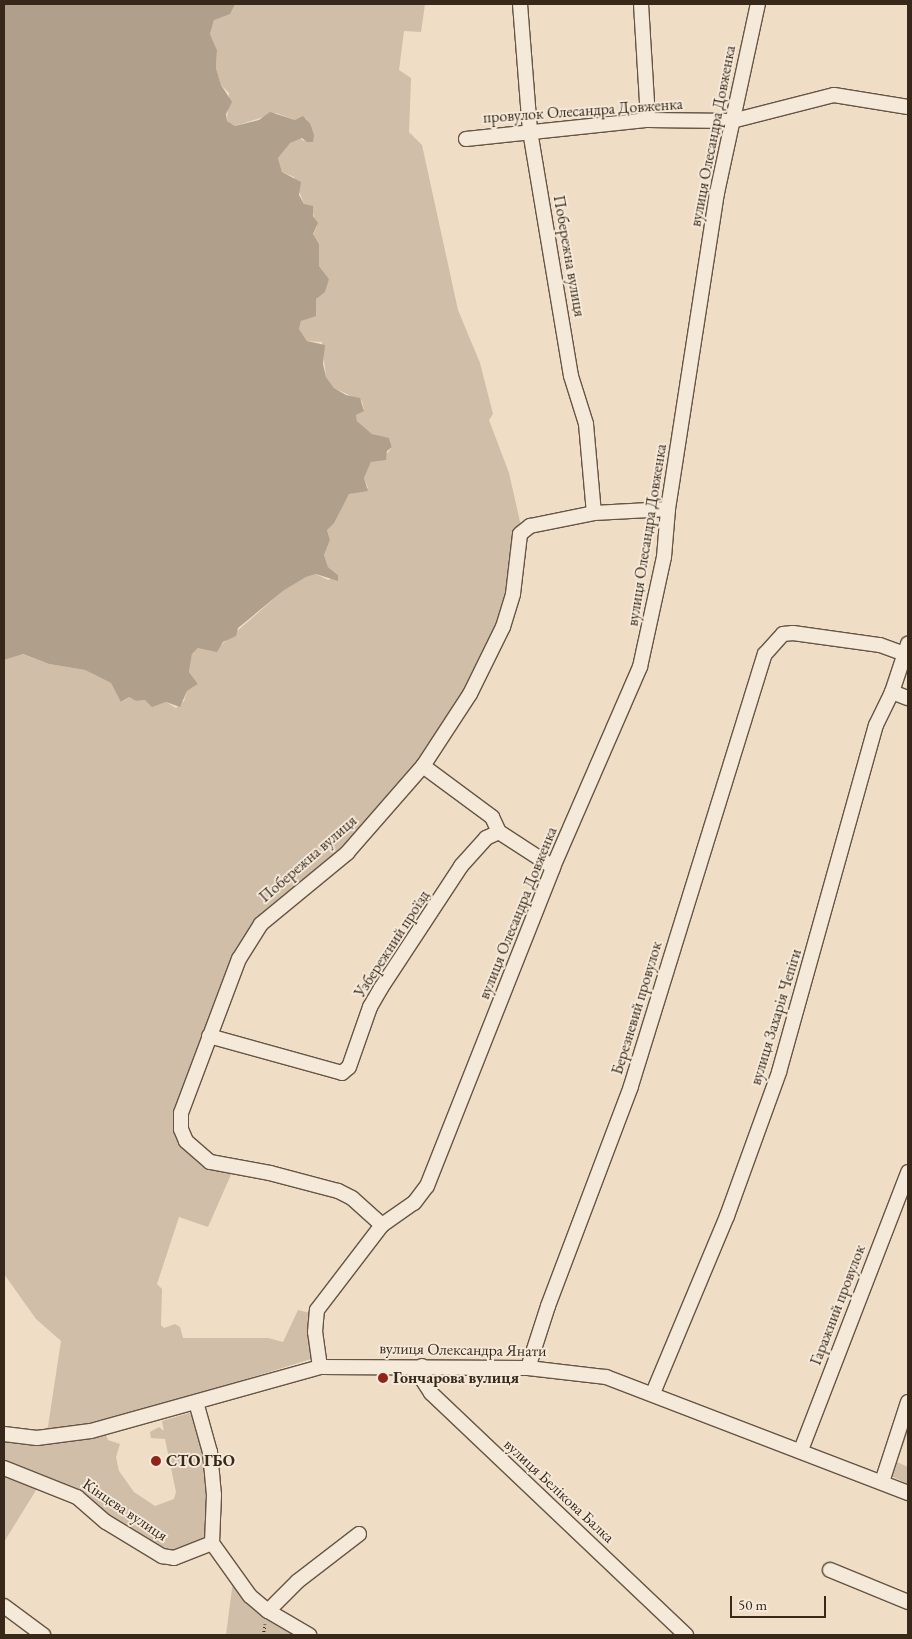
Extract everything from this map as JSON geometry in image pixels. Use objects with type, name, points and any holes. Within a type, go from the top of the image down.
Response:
[{"type":"street","name":"Побережна вулиця","points":[[382,1225],[352,1198],[338,1191],[210,1162],[186,1140],[181,1129],[181,1113],[209,1036],[248,941],[261,924],[347,853],[423,766],[470,694],[504,627],[513,594],[520,534],[530,526],[594,513],[586,424],[571,376],[530,131],[520,4]]},
{"type":"street","points":[[641,4],[648,120]]},
{"type":"street","name":"вулиця Олесандра Довженка","points":[[320,1368],[315,1332],[317,1310],[382,1225],[414,1203],[427,1186],[553,867],[640,667],[664,557],[668,509],[717,193],[758,4]]},
{"type":"street","name":"провулок Олесандра Довженка","points":[[466,139],[648,120],[732,121],[834,95],[908,106]]},
{"type":"street","points":[[594,513],[668,509]]},
{"type":"street","name":"Березневий провулок","points":[[528,1368],[548,1306],[631,1086],[765,654],[783,634],[793,633],[907,649]]},
{"type":"street","name":"вулиця Захарія Чепіги","points":[[653,1393],[727,1216],[778,1072],[876,725],[892,692],[907,649]]},
{"type":"street","points":[[892,692],[908,698]]},
{"type":"street","points":[[423,766],[492,817],[499,832],[553,867]]},
{"type":"street","name":"Узбережний проїзд","points":[[209,1036],[342,1073],[349,1067],[370,1007],[381,988],[461,866],[486,838],[499,832]]},
{"type":"street","name":"Гаражний провулок","points":[[800,1450],[908,1172]]},
{"type":"street","name":"вулиця Олександра Янати","points":[[4,1434],[29,1438],[64,1436],[320,1368],[422,1366],[528,1368],[590,1373],[653,1393],[908,1493]]},
{"type":"street","name":"вулиця Белікова Балка","points":[[422,1366],[422,1379],[431,1393],[686,1635]]},
{"type":"street","points":[[196,1402],[210,1452],[214,1494],[212,1543],[235,1578],[268,1611],[309,1635]]},
{"type":"street","points":[[882,1482],[908,1402]]},
{"type":"street","name":"Кінцева вулиця","points":[[4,1468],[76,1497],[106,1522],[162,1556],[174,1558],[212,1543]]},
{"type":"street","points":[[268,1611],[298,1582],[359,1534]]},
{"type":"street","points":[[830,1570],[908,1602]]},
{"type":"street","points":[[4,1606],[43,1635]]},
{"type":"shaded area","points":[[4,4],[235,4],[230,14],[214,20],[210,34],[217,50],[216,68],[221,85],[232,102],[226,114],[227,121],[235,126],[259,120],[270,112],[295,120],[303,116],[310,123],[314,135],[313,142],[307,142],[302,138],[290,143],[278,158],[282,172],[301,182],[299,195],[304,204],[313,206],[313,216],[318,223],[313,234],[319,244],[319,266],[329,279],[325,292],[316,299],[316,316],[301,321],[299,329],[307,341],[325,345],[323,364],[326,377],[334,388],[346,395],[360,398],[364,411],[356,415],[357,421],[372,434],[389,438],[392,447],[387,451],[386,460],[371,462],[364,478],[368,491],[349,494],[334,523],[327,530],[330,540],[324,555],[328,567],[338,575],[338,581],[316,574],[306,577],[283,591],[238,628],[236,636],[223,642],[217,652],[198,648],[192,654],[189,672],[198,684],[187,691],[180,707],[166,702],[152,707],[145,700],[136,701],[129,697],[121,702],[111,683],[85,670],[49,664],[23,654],[4,660]]},
{"type":"shaded area","points":[[235,4],[425,4],[421,32],[404,31],[399,70],[411,78],[409,132],[422,145],[458,310],[480,363],[493,414],[489,420],[509,473],[521,526],[507,608],[453,717],[379,816],[261,922],[177,1131],[233,1170],[208,1227],[179,1217],[157,1284],[162,1289],[161,1325],[164,1328],[175,1324],[180,1327],[183,1338],[268,1338],[283,1342],[298,1310],[310,1313],[311,1359],[137,1413],[88,1426],[47,1433],[61,1341],[36,1319],[4,1274],[4,660],[22,654],[49,664],[85,670],[111,683],[122,702],[129,697],[136,701],[145,700],[154,706],[166,702],[176,708],[184,701],[187,691],[198,684],[189,672],[192,654],[198,648],[220,646],[283,591],[306,577],[316,574],[328,580],[338,575],[328,567],[324,555],[330,540],[327,530],[349,494],[368,488],[364,478],[371,462],[386,455],[392,447],[390,440],[372,434],[357,421],[356,415],[364,409],[362,401],[334,388],[326,377],[322,342],[307,341],[299,329],[301,321],[314,312],[316,299],[329,279],[319,266],[319,244],[313,235],[317,226],[312,210],[304,204],[294,177],[282,172],[278,158],[289,143],[300,138],[304,141],[311,133],[310,123],[306,118],[295,120],[276,113],[235,126],[227,121],[229,93],[221,85],[216,68],[217,50],[210,34],[214,20]]},
{"type":"shaded area","points":[[189,1413],[193,1414],[200,1426],[210,1496],[207,1540],[172,1554],[4,1463],[4,1440],[20,1444],[65,1443],[106,1435],[108,1440],[120,1444],[116,1457],[119,1471],[134,1492],[155,1506],[174,1499],[176,1492],[165,1439],[151,1438],[150,1432],[159,1427],[164,1431],[162,1421]]},
{"type":"shaded area","points":[[908,1414],[908,1432],[897,1462],[908,1467],[908,1484],[889,1475]]},
{"type":"shaded area","points":[[4,1471],[38,1487],[4,1542]]},
{"type":"shaded area","points":[[233,1581],[304,1635],[226,1635]]},
{"type":"place","name":"Гончарова вулиця","points":[[383,1378]]},
{"type":"place","name":"СТО ГБО","points":[[156,1461]]}]
